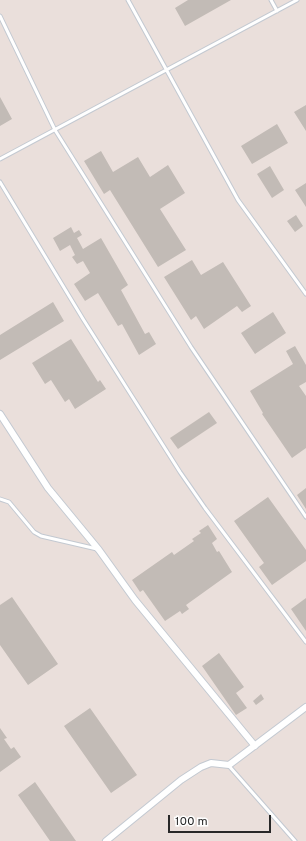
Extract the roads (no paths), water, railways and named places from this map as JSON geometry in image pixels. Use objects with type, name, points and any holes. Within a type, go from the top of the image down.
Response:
[{"type":"street","points":[[0,414],[48,488],[99,550],[135,600],[255,746]]},
{"type":"street","points":[[106,841],[181,780],[201,767],[211,763],[229,765],[306,707]]},
{"type":"lane","points":[[128,0],[238,200],[306,294]]},
{"type":"lane","points":[[271,0],[277,11]]},
{"type":"lane","points":[[0,159],[297,0]]},
{"type":"lane","points":[[0,16],[55,130],[191,347],[306,517]]},
{"type":"lane","points":[[0,182],[83,319],[180,472],[205,508],[306,642]]},
{"type":"lane","points":[[0,499],[9,502],[34,532],[41,536],[99,550]]},
{"type":"lane","points":[[229,765],[295,841]]}]
